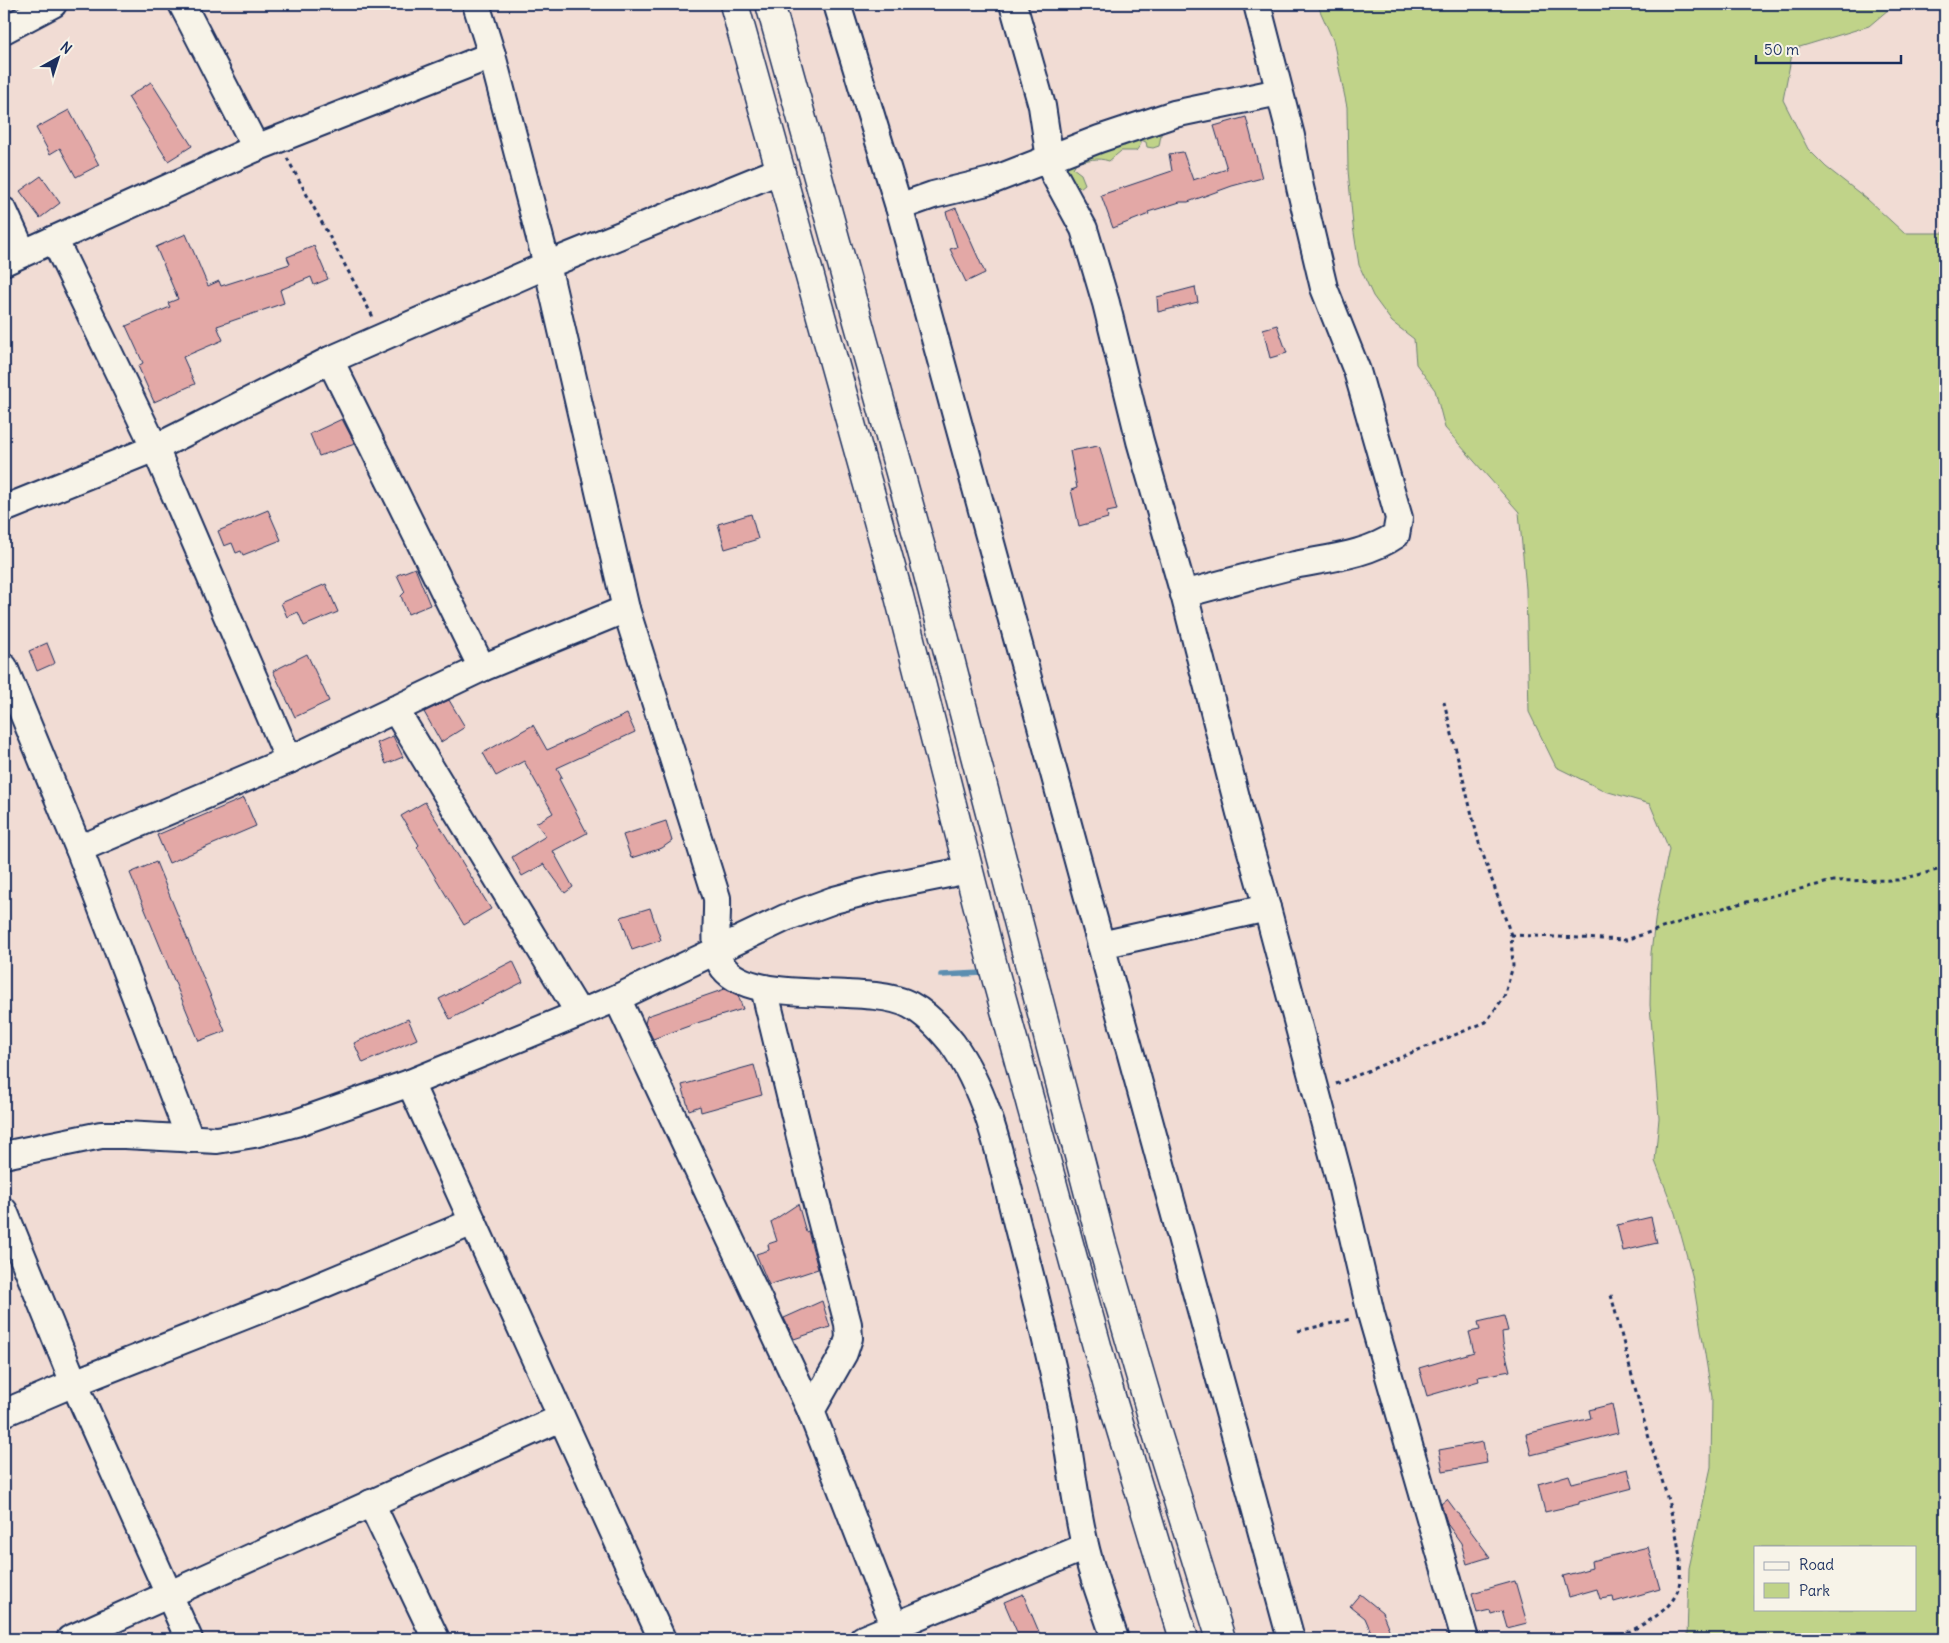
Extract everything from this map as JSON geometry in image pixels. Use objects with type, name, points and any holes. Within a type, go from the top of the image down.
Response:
[{"type":"main road","points":[[734,4],[898,596],[968,870],[1109,1390],[1184,1639]]},
{"type":"main road","points":[[770,4],[924,559],[1102,1244],[1156,1433],[1221,1639]]},
{"type":"street","points":[[4,30],[53,4]]},
{"type":"street","points":[[182,4],[267,144]]},
{"type":"street","points":[[476,4],[492,55],[547,265],[626,609],[717,898],[716,951],[720,964],[730,976],[764,988],[848,994],[908,1003],[929,1017],[952,1043],[975,1080],[991,1126],[1038,1304],[1063,1419],[1085,1546],[1115,1639]]},
{"type":"street","points":[[837,4],[899,207],[1291,1639]]},
{"type":"street","points":[[1013,4],[1042,106],[1054,174],[1084,229],[1099,278],[1124,371],[1140,441],[1184,594],[1240,813],[1340,1181],[1370,1314],[1465,1639]]},
{"type":"street","points":[[1184,594],[1292,566],[1366,550],[1383,543],[1396,534],[1399,518],[1356,371],[1324,288],[1280,92],[1257,4]]},
{"type":"street","points":[[4,211],[13,257],[267,144],[492,55]]},
{"type":"street","points":[[899,207],[933,195],[992,181],[1099,139],[1174,114],[1280,92]]},
{"type":"street","points":[[4,509],[155,448],[330,360],[547,265],[781,170]]},
{"type":"street","points":[[54,239],[155,448],[289,760]]},
{"type":"street","points":[[330,360],[482,668]]},
{"type":"street","points":[[79,849],[289,760],[482,668],[626,609]]},
{"type":"street","points":[[4,667],[79,849],[190,1139]]},
{"type":"street","points":[[395,709],[579,1013]]},
{"type":"street","points":[[4,1155],[101,1135],[125,1134],[217,1140],[254,1134],[296,1123],[410,1083],[617,998],[785,918],[834,900],[883,887],[968,870]]},
{"type":"street","points":[[1101,945],[1267,908]]},
{"type":"street","points":[[764,988],[848,1324],[849,1338],[844,1353],[811,1411]]},
{"type":"street","points":[[617,998],[811,1411],[894,1625]]},
{"type":"street","points":[[410,1083],[662,1639]]},
{"type":"street","points":[[4,1211],[74,1383],[189,1639]]},
{"type":"street","points":[[4,1413],[74,1383],[296,1296],[473,1222]]},
{"type":"street","points":[[70,1639],[561,1418]]},
{"type":"street","points":[[371,1503],[436,1639]]},
{"type":"street","points":[[863,1639],[1085,1546]]},
{"type":"path","points":[[267,144],[383,337]]},
{"type":"path","points":[[1315,1090],[1335,1085],[1486,1022],[1504,997],[1513,966],[1512,935],[1479,843],[1444,702]]},
{"type":"path","points":[[1512,935],[1626,940],[1726,907],[1833,881],[1898,880],[1945,868]]},
{"type":"path","points":[[1611,1295],[1634,1385],[1672,1517],[1680,1564],[1679,1587],[1669,1605],[1644,1624],[1613,1639]]},
{"type":"path","points":[[1298,1331],[1370,1314]]},
{"type":"green space","points":[[1317,4],[1895,4],[1869,26],[1793,49],[1783,100],[1808,149],[1826,167],[1867,199],[1904,233],[1945,233],[1945,1639],[1687,1639],[1689,1568],[1711,1467],[1712,1397],[1692,1275],[1675,1213],[1655,1161],[1659,1118],[1650,1005],[1651,953],[1656,913],[1669,849],[1650,804],[1605,791],[1556,767],[1529,712],[1526,589],[1519,512],[1445,428],[1435,390],[1416,364],[1414,339],[1392,322],[1373,296],[1359,265],[1348,170],[1347,107],[1333,40]]},
{"type":"green space","points":[[1162,129],[1159,146],[1147,147],[1146,142],[1141,140],[1141,144],[1136,151],[1121,151],[1109,161],[1096,159],[1076,163],[1073,168],[1081,174],[1085,184],[1080,188],[1071,179],[1054,150],[1118,143],[1125,146],[1128,142]]},
{"type":"building","points":[[151,82],[192,146],[168,161],[128,97]]},
{"type":"building","points":[[69,110],[99,165],[76,177],[60,148],[50,154],[36,128]]},
{"type":"building","points":[[1246,117],[1262,178],[1232,186],[1188,202],[1180,202],[1148,212],[1149,214],[1113,228],[1101,195],[1172,171],[1169,154],[1183,152],[1193,180],[1227,169],[1214,126]]},
{"type":"building","points":[[41,176],[60,203],[40,218],[20,191]]},
{"type":"building","points":[[956,208],[985,273],[966,282],[950,249],[957,247],[946,212]]},
{"type":"building","points":[[186,234],[208,286],[219,281],[221,286],[290,264],[287,257],[314,246],[328,279],[314,285],[311,277],[280,290],[284,303],[217,326],[223,340],[183,357],[195,384],[154,402],[138,366],[143,363],[126,326],[170,307],[168,303],[178,299],[156,247]]},
{"type":"building","points":[[1195,287],[1198,302],[1158,312],[1157,297]]},
{"type":"building","points":[[1277,325],[1287,353],[1270,358],[1263,329]]},
{"type":"building","points":[[342,419],[355,444],[319,456],[310,434]]},
{"type":"building","points":[[1098,446],[1117,510],[1107,512],[1108,518],[1079,526],[1071,490],[1077,488],[1070,451]]},
{"type":"building","points":[[268,510],[281,540],[243,555],[241,551],[236,553],[232,543],[224,546],[218,531]]},
{"type":"building","points":[[751,514],[758,539],[725,549],[718,524]]},
{"type":"building","points":[[415,568],[430,605],[408,614],[401,596],[405,592],[397,575]]},
{"type":"building","points":[[326,584],[338,612],[304,626],[298,612],[287,617],[281,603]]},
{"type":"building","points":[[47,643],[55,663],[37,671],[29,651]]},
{"type":"building","points":[[307,654],[329,701],[295,717],[273,671]]},
{"type":"building","points":[[449,700],[465,727],[441,742],[424,712]]},
{"type":"building","points":[[627,714],[635,732],[557,768],[562,777],[559,779],[587,833],[553,851],[573,887],[565,893],[544,864],[522,876],[512,857],[546,836],[536,823],[553,813],[524,761],[496,776],[483,753],[533,725],[547,750]]},
{"type":"building","points":[[393,736],[403,757],[386,764],[377,743]]},
{"type":"building","points":[[244,798],[256,826],[169,863],[157,835]]},
{"type":"building","points":[[425,802],[491,909],[464,925],[417,847],[419,845],[401,816]]},
{"type":"building","points":[[666,821],[672,841],[662,848],[631,858],[623,835]]},
{"type":"building","points":[[156,862],[225,1031],[199,1041],[130,873]]},
{"type":"building","points":[[650,908],[661,940],[632,950],[621,917]]},
{"type":"building","points":[[513,961],[523,982],[450,1019],[439,999]]},
{"type":"building","points":[[725,989],[738,995],[743,1009],[653,1039],[645,1023],[647,1016]]},
{"type":"building","points":[[408,1019],[417,1039],[363,1063],[354,1043]]},
{"type":"building","points":[[754,1065],[762,1095],[701,1112],[700,1106],[689,1110],[682,1085]]},
{"type":"building","points":[[798,1204],[806,1232],[808,1231],[818,1269],[769,1285],[756,1254],[769,1250],[768,1244],[777,1241],[771,1222]]},
{"type":"building","points":[[1651,1217],[1657,1243],[1623,1251],[1617,1225]]},
{"type":"building","points":[[822,1301],[830,1327],[794,1339],[784,1318]]},
{"type":"building","points":[[1504,1316],[1508,1331],[1502,1332],[1503,1343],[1510,1371],[1478,1377],[1479,1381],[1427,1396],[1419,1368],[1474,1352],[1469,1332],[1480,1330],[1478,1322]]},
{"type":"building","points":[[1612,1404],[1618,1433],[1531,1455],[1526,1434],[1591,1418],[1589,1410]]},
{"type":"building","points":[[1483,1442],[1487,1463],[1443,1471],[1439,1450]]},
{"type":"building","points":[[1628,1469],[1633,1488],[1545,1512],[1538,1484],[1569,1475],[1572,1483]]},
{"type":"building","points":[[1447,1499],[1490,1557],[1467,1564],[1461,1543],[1448,1525],[1441,1504]]},
{"type":"building","points":[[1648,1547],[1660,1589],[1614,1602],[1613,1597],[1600,1599],[1597,1589],[1569,1597],[1563,1576],[1592,1568],[1591,1561]]},
{"type":"building","points":[[1515,1581],[1527,1623],[1507,1628],[1502,1611],[1491,1614],[1490,1610],[1477,1613],[1472,1593]]},
{"type":"building","points":[[1023,1594],[1042,1639],[1020,1639],[1004,1602]]},
{"type":"building","points":[[1360,1594],[1382,1612],[1393,1639],[1374,1639],[1365,1618],[1350,1606]]},
{"type":"waterway","points":[[941,975],[983,973]]}]
